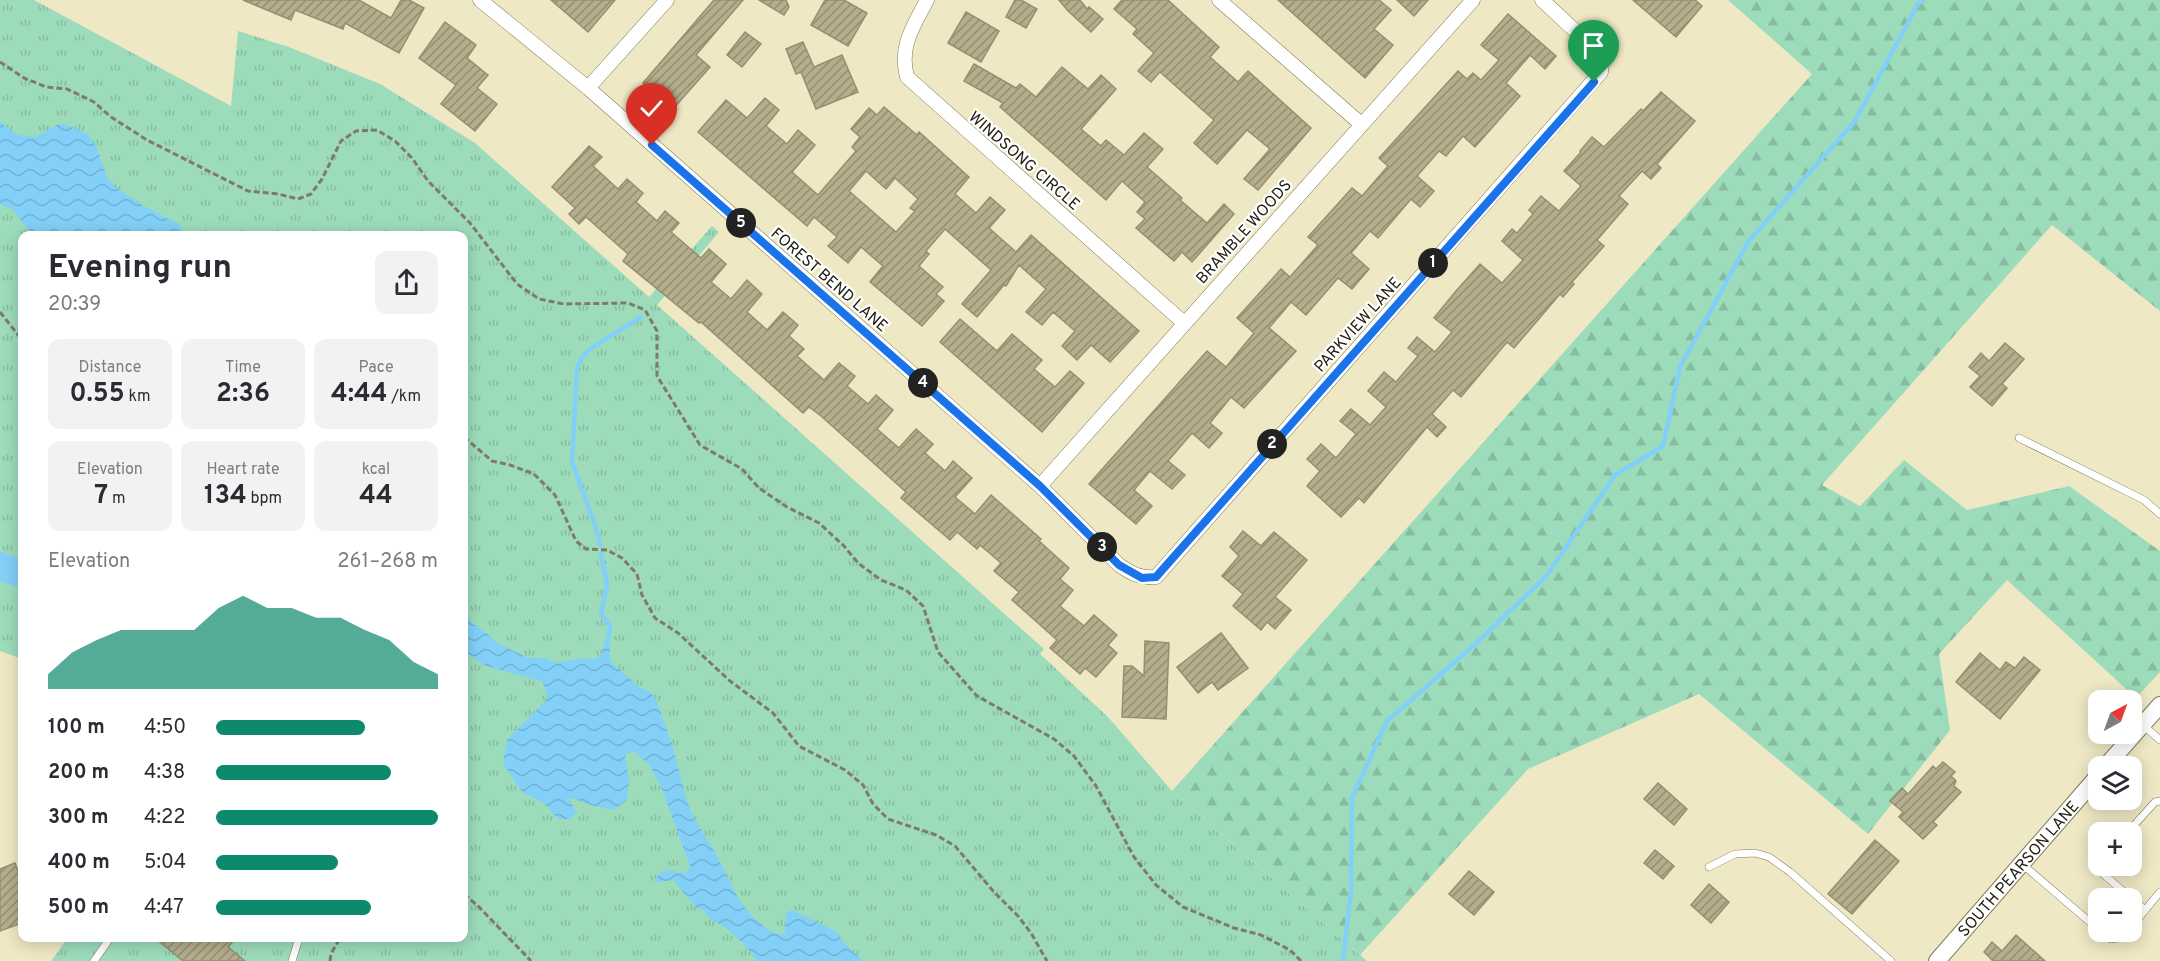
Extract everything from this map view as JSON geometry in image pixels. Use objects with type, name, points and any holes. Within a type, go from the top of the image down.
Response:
[{"type":"street","name":"FOREST BEND LANE","points":[[480,0],[588,88],[1040,486],[1119,565],[1142,578],[1156,577]]},
{"type":"street","points":[[588,88],[667,0]]},
{"type":"street","name":"WINDSONG CIRCLE","points":[[927,0],[907,41],[902,60],[907,77],[1184,323]]},
{"type":"street","points":[[1220,0],[1361,124]]},
{"type":"street","name":"BRAMBLE WOODS","points":[[1040,486],[1473,0]]},
{"type":"street","name":"PARKVIEW LANE","points":[[1156,577],[1601,72],[1602,63],[1599,53],[1542,0]]},
{"type":"street","points":[[2142,725],[2160,705]]},
{"type":"street","points":[[2115,756],[2125,744]]},
{"type":"street","name":"SOUTH PEARSON LANE","points":[[1937,961],[2088,788]]},
{"type":"lane","points":[[2019,438],[2144,500],[2160,514]]},
{"type":"lane","points":[[2142,725],[2160,740]]},
{"type":"lane","points":[[2137,822],[2155,802],[2160,801]]},
{"type":"lane","points":[[1709,867],[1735,854],[1755,853],[1769,856],[1891,961]]},
{"type":"lane","points":[[2022,864],[2088,920]]},
{"type":"lane","points":[[2105,876],[2145,910]]},
{"type":"lane","points":[[2142,914],[2160,892]]},
{"type":"lane","points":[[94,961],[107,942]]},
{"type":"lane","points":[[292,961],[298,942]]},
{"type":"path","points":[[0,62],[24,78],[46,87],[67,89],[94,102],[111,117],[147,140],[248,191],[298,199],[311,194],[322,179],[341,141],[356,131],[377,130],[395,141],[412,158],[428,181],[470,223],[517,284],[539,299],[564,304],[628,303],[645,310],[657,331],[657,376],[700,445],[742,469],[759,488],[819,523],[844,546],[858,563],[881,580],[906,590],[923,606],[938,651],[977,696],[1054,740],[1074,756],[1096,786],[1134,857],[1156,885],[1183,907],[1234,928],[1261,935],[1290,950],[1301,961]]},
{"type":"path","points":[[0,312],[18,335]]},
{"type":"path","points":[[468,440],[492,461],[534,474],[555,495],[576,541],[590,551],[607,550],[622,558],[637,574],[642,595],[655,618],[678,633],[730,681],[773,713],[799,746],[845,770],[862,784],[873,804],[888,819],[936,835],[955,846],[1018,916],[1047,961]]},
{"type":"path","points":[[468,897],[531,961]]},
{"type":"path","points":[[330,961],[338,942]]},
{"type":"green space","points":[[0,0],[34,0],[231,106],[238,31],[289,47],[380,84],[475,143],[649,297],[712,226],[719,232],[657,305],[1044,649],[1040,654],[1108,717],[1172,791],[1367,961],[51,961],[65,942],[468,942],[468,231],[18,231],[18,658],[0,651]]},
{"type":"green space","points":[[1728,0],[2160,0],[2160,311],[2052,225],[1822,485],[1860,506],[1904,460],[1967,510],[2069,486],[2160,551],[2160,672],[2142,692],[2127,690],[2007,580],[1939,654],[1950,730],[1868,834],[1699,694],[1528,769],[1360,955],[1172,791],[1812,74]]},
{"type":"water","points":[[0,122],[18,135],[35,137],[59,124],[88,134],[96,146],[107,177],[115,187],[144,206],[179,224],[184,231],[29,231],[13,210],[0,204]]},
{"type":"water","points":[[468,617],[473,624],[497,643],[528,658],[545,658],[558,663],[578,659],[597,659],[602,653],[605,640],[610,647],[610,661],[656,699],[693,816],[716,854],[739,900],[768,930],[780,935],[785,933],[786,913],[792,910],[837,932],[842,941],[863,961],[757,961],[744,944],[726,928],[709,918],[704,910],[697,908],[673,880],[657,882],[654,880],[663,870],[687,873],[690,866],[660,784],[650,766],[634,751],[625,755],[629,780],[627,800],[613,810],[571,798],[568,799],[577,812],[570,819],[558,819],[544,803],[523,793],[503,764],[507,740],[548,698],[542,681],[486,666],[468,654]]},
{"type":"building","points":[[243,0],[359,0],[391,18],[401,0],[409,0],[424,8],[399,53],[345,23],[343,29],[295,10],[291,20]]},
{"type":"building","points":[[551,0],[615,0],[588,32]]},
{"type":"building","points":[[714,0],[743,0],[696,55],[710,67],[673,109],[643,83]]},
{"type":"building","points":[[759,0],[786,0],[789,7],[784,15]]},
{"type":"building","points":[[825,0],[844,0],[867,13],[848,46],[811,25]]},
{"type":"building","points":[[1015,0],[1021,0],[1037,9],[1026,28],[1006,17]]},
{"type":"building","points":[[1059,0],[1080,0],[1087,9],[1089,7],[1103,19],[1091,32]]},
{"type":"building","points":[[1122,0],[1168,0],[1219,47],[1210,57],[1238,82],[1248,71],[1311,128],[1258,190],[1244,179],[1270,149],[1247,130],[1217,164],[1194,143],[1214,120],[1160,72],[1151,82],[1138,71],[1154,53],[1133,34],[1137,29],[1114,9]]},
{"type":"building","points":[[1278,0],[1379,0],[1391,10],[1374,29],[1393,45],[1365,78]]},
{"type":"building","points":[[1397,0],[1428,0],[1414,16]]},
{"type":"building","points":[[1633,0],[1695,0],[1702,6],[1676,37]]},
{"type":"building","points":[[966,12],[999,31],[981,62],[948,43]]},
{"type":"building","points":[[1508,14],[1556,56],[1545,69],[1530,55],[1506,83],[1520,96],[1475,147],[1463,136],[1446,156],[1439,151],[1417,176],[1434,191],[1420,207],[1411,199],[1378,238],[1370,231],[1351,253],[1369,269],[1352,289],[1338,278],[1306,315],[1291,302],[1269,328],[1296,351],[1244,408],[1231,397],[1210,423],[1222,433],[1209,448],[1192,433],[1168,461],[1185,475],[1172,489],[1150,471],[1134,490],[1152,506],[1136,524],[1089,484],[1207,351],[1226,367],[1254,333],[1237,318],[1281,269],[1290,277],[1318,245],[1308,237],[1352,188],[1362,196],[1388,166],[1379,158],[1458,71],[1467,79],[1473,73],[1481,80],[1499,60],[1481,45]]},
{"type":"building","points":[[445,22],[476,45],[467,58],[488,75],[477,88],[497,104],[475,131],[441,104],[456,85],[419,58]]},
{"type":"building","points":[[745,32],[761,44],[742,67],[727,55]]},
{"type":"building","points":[[803,42],[814,67],[842,55],[858,92],[816,109],[801,72],[796,74],[786,49]]},
{"type":"building","points":[[974,64],[1016,88],[1020,84],[1036,97],[1062,67],[1088,89],[1101,75],[1116,89],[1081,129],[1101,146],[1106,140],[1124,155],[1144,133],[1163,149],[1147,167],[1182,198],[1180,200],[1207,223],[1224,204],[1234,214],[1192,262],[1182,252],[1174,261],[1136,228],[1145,219],[1137,212],[1145,202],[1122,181],[1106,200],[1000,107],[1003,103],[964,81]]},
{"type":"building","points":[[1661,92],[1695,121],[1657,164],[1661,168],[1651,179],[1642,171],[1619,196],[1628,204],[1597,240],[1604,246],[1572,282],[1574,284],[1563,297],[1560,294],[1514,348],[1507,342],[1461,397],[1453,390],[1432,414],[1446,427],[1437,437],[1427,427],[1364,503],[1359,498],[1341,517],[1307,486],[1320,471],[1307,459],[1321,444],[1336,458],[1356,434],[1340,421],[1351,409],[1370,425],[1386,407],[1368,391],[1384,372],[1396,382],[1418,356],[1408,348],[1417,337],[1435,352],[1452,332],[1434,318],[1456,291],[1480,264],[1502,283],[1523,260],[1502,241],[1512,229],[1517,233],[1533,214],[1529,210],[1541,196],[1559,211],[1581,186],[1564,171],[1592,137],[1604,147]]},
{"type":"building","points":[[765,98],[779,110],[766,126],[787,144],[798,130],[815,145],[792,172],[818,195],[856,151],[852,147],[860,137],[851,129],[869,108],[877,115],[884,107],[917,135],[919,132],[969,177],[955,194],[976,213],[990,197],[1005,210],[989,228],[1016,252],[1031,235],[1139,331],[1110,362],[1091,345],[1077,360],[1062,346],[1075,331],[1053,312],[1042,325],[1026,312],[1046,289],[1019,265],[1006,286],[1004,285],[977,317],[962,304],[991,270],[945,229],[926,251],[929,254],[919,266],[943,287],[936,294],[944,301],[922,326],[870,282],[883,266],[861,247],[848,263],[828,246],[837,237],[814,217],[807,226],[698,132],[726,100],[747,118]],"holes":[[[866,171],[886,189],[895,178],[918,199],[910,208],[915,211],[896,232],[849,191]]]},
{"type":"building","points":[[589,146],[602,157],[593,166],[618,189],[627,179],[643,193],[636,202],[657,221],[665,211],[679,223],[671,232],[701,258],[709,249],[726,264],[711,282],[731,299],[747,280],[762,294],[747,312],[767,330],[783,312],[798,325],[789,336],[804,349],[797,356],[824,380],[839,363],[855,376],[847,386],[868,404],[876,395],[893,410],[877,429],[899,448],[916,429],[933,444],[925,453],[945,471],[953,461],[972,478],[955,497],[975,514],[991,495],[1041,539],[1039,541],[1069,568],[1060,579],[1073,590],[1060,606],[1084,626],[1094,615],[1117,635],[1108,645],[1117,653],[1096,677],[1085,668],[1080,674],[1050,648],[1057,640],[1012,600],[1019,592],[994,571],[1001,563],[980,545],[977,549],[957,532],[950,540],[901,498],[906,492],[821,416],[809,407],[803,413],[701,322],[699,323],[623,261],[628,254],[586,217],[579,224],[569,214],[575,208],[552,187]]},
{"type":"building","points":[[960,319],[997,351],[1012,334],[1042,360],[1034,369],[1055,387],[1070,371],[1084,383],[1042,432],[940,342]]},
{"type":"building","points":[[2005,343],[2024,359],[2002,384],[2007,388],[1992,406],[1970,387],[1980,376],[1969,367],[1981,353],[1989,361]]},
{"type":"building","points":[[1243,531],[1261,546],[1274,532],[1307,560],[1275,597],[1291,610],[1275,629],[1267,622],[1261,630],[1233,606],[1243,594],[1222,576],[1239,556],[1230,547]]},
{"type":"building","points":[[1221,633],[1248,668],[1218,690],[1212,682],[1198,693],[1177,667]]},
{"type":"building","points":[[1145,641],[1169,643],[1166,719],[1122,717],[1124,666],[1132,666],[1144,676]]},
{"type":"building","points":[[1980,653],[2000,670],[2006,662],[2015,668],[2024,657],[2040,670],[2000,719],[1956,682]]},
{"type":"building","points":[[1943,762],[1955,772],[1951,776],[1956,781],[1954,786],[1961,792],[1933,822],[1937,825],[1923,839],[1899,817],[1903,812],[1890,801],[1902,788],[1908,794],[1933,766],[1936,769]]},
{"type":"building","points":[[1658,783],[1687,809],[1674,825],[1644,799]]},
{"type":"building","points":[[1875,840],[1899,861],[1852,914],[1828,894]]},
{"type":"building","points":[[1655,850],[1674,866],[1663,879],[1644,863]]},
{"type":"building","points":[[15,863],[18,871],[18,924],[0,931],[0,869]]},
{"type":"building","points":[[1469,871],[1494,892],[1474,915],[1449,894]]},
{"type":"building","points":[[1709,884],[1729,902],[1711,923],[1691,905]]},
{"type":"building","points":[[2016,935],[2045,961],[1993,961],[1984,952],[1992,942],[2002,951]]},
{"type":"building","points":[[160,942],[232,942],[228,947],[245,961],[183,961]]},
{"type":"waterway","points":[[1343,961],[1351,890],[1352,798],[1387,721],[1481,639],[1547,575],[1615,475],[1663,446],[1680,367],[1748,242],[1855,121],[1918,4],[1923,0]]},
{"type":"waterway","points":[[600,545],[572,462],[577,368],[584,355],[593,347],[641,317]]},
{"type":"waterway","points":[[601,554],[607,584],[601,614],[610,626],[607,646]]},
{"type":"waterway","points":[[0,566],[18,573]]},
{"type":"route","points":[[652,145],[1040,486],[1119,565],[1142,578],[1156,577],[1594,82]]}]
